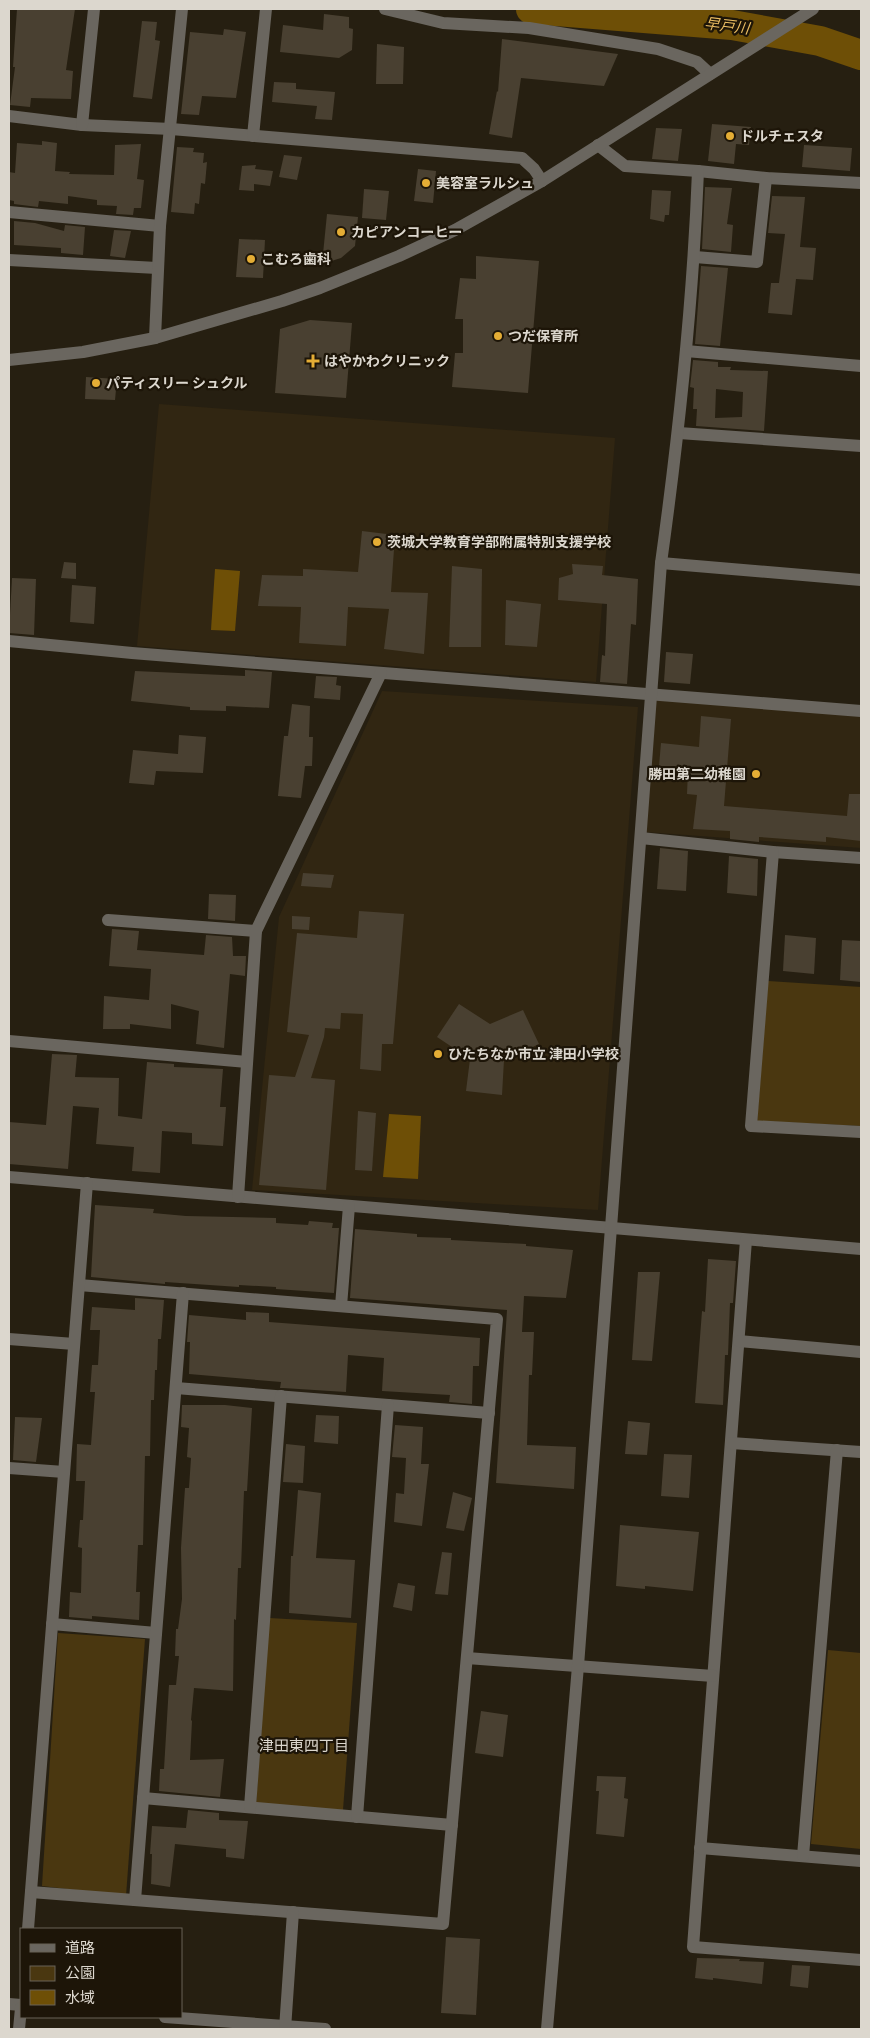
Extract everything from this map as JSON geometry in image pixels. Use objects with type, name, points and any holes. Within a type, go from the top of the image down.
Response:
[{"type":"street","points":[[82,126],[94,9]]},
{"type":"street","points":[[155,338],[160,226],[182,9]]},
{"type":"street","points":[[253,136],[266,9]]},
{"type":"street","points":[[385,9],[443,23],[529,28],[658,49],[697,62],[710,74]]},
{"type":"street","points":[[9,360],[83,352],[155,338],[282,301],[356,274],[454,230],[542,181],[808,12]]},
{"type":"street","points":[[9,116],[82,126],[171,129],[522,158],[534,169],[542,181]]},
{"type":"street","points":[[598,146],[625,166],[766,178],[861,183]]},
{"type":"street","points":[[547,2029],[578,1666],[612,1229],[661,563],[679,433],[695,257],[698,171]]},
{"type":"street","points":[[695,257],[757,262],[766,178]]},
{"type":"street","points":[[9,212],[160,226]]},
{"type":"street","points":[[9,260],[157,268]]},
{"type":"street","points":[[686,351],[861,366]]},
{"type":"street","points":[[679,433],[861,446]]},
{"type":"street","points":[[661,563],[861,580]]},
{"type":"street","points":[[9,641],[132,653],[861,711]]},
{"type":"street","points":[[238,1196],[256,931],[381,673]]},
{"type":"street","points":[[641,838],[773,852],[861,858]]},
{"type":"street","points":[[773,852],[751,1126],[861,1132]]},
{"type":"street","points":[[108,920],[256,931]]},
{"type":"street","points":[[9,1042],[247,1062]]},
{"type":"street","points":[[9,1177],[861,1249]]},
{"type":"street","points":[[28,1928],[87,1183]]},
{"type":"street","points":[[341,1306],[349,1206]]},
{"type":"street","points":[[746,1240],[693,1946],[861,1960]]},
{"type":"street","points":[[30,1892],[443,1924],[497,1319],[79,1285]]},
{"type":"street","points":[[135,1900],[183,1293]]},
{"type":"street","points":[[9,1339],[74,1344]]},
{"type":"street","points":[[739,1341],[861,1352]]},
{"type":"street","points":[[176,1388],[489,1413]]},
{"type":"street","points":[[250,1808],[281,1396]]},
{"type":"street","points":[[357,1817],[388,1405]]},
{"type":"street","points":[[731,1443],[861,1452]]},
{"type":"street","points":[[803,1856],[837,1450]]},
{"type":"street","points":[[9,1468],[64,1472]]},
{"type":"street","points":[[52,1624],[156,1633]]},
{"type":"street","points":[[467,1658],[713,1676]]},
{"type":"street","points":[[143,1798],[452,1826]]},
{"type":"street","points":[[700,1848],[861,1861]]},
{"type":"street","points":[[285,2028],[293,1912]]},
{"type":"street","points":[[176,2018],[285,2028],[325,2029]]},
{"type":"shaded area","name":"茨城大学教育学部附属特別支援学校","points":[[159,404],[615,438],[596,682],[137,646]]},
{"type":"shaded area","name":"ひたちなか市立 津田小学校","points":[[382,691],[638,707],[598,1210],[252,1190],[279,917]]},
{"type":"shaded area","name":"勝田第二幼稚園","points":[[656,699],[861,716],[861,848],[646,832]]},
{"type":"green space","points":[[768,981],[861,987],[861,1126],[757,1121]]},
{"type":"green space","points":[[269,1618],[357,1623],[343,1810],[256,1804]]},
{"type":"green space","points":[[58,1633],[145,1639],[126,1896],[42,1886]]},
{"type":"green space","points":[[828,1650],[861,1653],[861,1849],[811,1844]]},
{"type":"water","points":[[215,569],[240,571],[235,631],[211,630]]},
{"type":"water","points":[[389,1114],[421,1116],[418,1179],[383,1177]]},
{"type":"building","points":[[17,9],[75,9],[66,70],[73,71],[71,99],[31,98],[30,107],[10,105],[15,67],[13,67]]},
{"type":"building","points":[[324,14],[349,17],[349,28],[353,29],[352,50],[339,58],[280,52],[283,25],[323,30]]},
{"type":"building","points":[[142,21],[157,22],[155,40],[160,41],[152,99],[133,97]]},
{"type":"building","points":[[224,29],[246,32],[236,98],[202,96],[199,115],[181,114],[190,32],[223,35]]},
{"type":"building","points":[[502,39],[618,54],[604,86],[521,78],[512,138],[489,134],[498,92]]},
{"type":"building","points":[[377,44],[404,47],[403,84],[376,84]]},
{"type":"building","points":[[274,82],[296,83],[296,89],[335,92],[332,120],[315,119],[317,106],[272,102]]},
{"type":"building","name":"ドルチェスタ","points":[[712,124],[751,127],[749,145],[736,144],[734,164],[708,161]]},
{"type":"building","points":[[656,128],[682,129],[678,161],[652,159]]},
{"type":"building","points":[[42,141],[57,143],[55,171],[70,172],[69,174],[114,175],[115,145],[141,144],[137,179],[144,180],[141,208],[134,208],[133,215],[116,214],[117,206],[97,205],[97,200],[68,196],[68,204],[39,201],[38,207],[14,204],[14,201],[9,200],[9,172],[15,173],[17,143],[42,145]]},
{"type":"building","points":[[804,145],[852,148],[850,171],[802,167]]},
{"type":"building","points":[[177,147],[194,148],[193,152],[204,153],[203,163],[207,162],[205,184],[201,183],[199,204],[195,203],[194,214],[171,212]]},
{"type":"building","points":[[284,155],[302,157],[297,180],[279,177]]},
{"type":"building","points":[[256,165],[255,169],[273,171],[270,186],[254,184],[254,191],[239,190],[242,166]]},
{"type":"building","name":"美容室ラルシュ","points":[[418,169],[436,171],[433,203],[414,201]]},
{"type":"building","points":[[705,187],[732,188],[727,224],[733,225],[731,252],[702,249]]},
{"type":"building","points":[[364,189],[389,191],[386,220],[362,218]]},
{"type":"building","points":[[652,190],[671,191],[669,215],[665,215],[664,222],[650,219]]},
{"type":"building","points":[[772,196],[805,197],[800,247],[816,248],[813,280],[796,279],[792,315],[768,313],[771,283],[779,283],[785,234],[768,233]]},
{"type":"building","name":"カピアンコーヒー","points":[[327,214],[358,217],[355,246],[341,258],[322,264]]},
{"type":"building","points":[[14,221],[35,223],[64,231],[65,225],[85,227],[83,255],[61,253],[61,248],[14,245]]},
{"type":"building","points":[[114,230],[131,231],[125,258],[110,256]]},
{"type":"building","name":"こむろ歯科","points":[[239,239],[265,240],[263,278],[236,277]]},
{"type":"building","name":"つだ保育所","points":[[476,256],[539,261],[528,393],[452,387],[455,353],[463,353],[463,319],[455,319],[460,278],[476,279]]},
{"type":"building","points":[[701,266],[728,268],[720,346],[695,344]]},
{"type":"building","name":"はやかわクリニック","points":[[310,320],[352,323],[346,398],[275,393],[280,329]]},
{"type":"building","points":[[693,360],[718,362],[718,367],[731,367],[730,370],[768,371],[764,431],[696,426],[697,409],[693,409],[694,388],[690,387]],"holes":[[[716,389],[743,392],[742,417],[715,418]]]},
{"type":"building","points":[[86,377],[117,379],[115,400],[85,399]]},
{"type":"building","points":[[362,531],[395,535],[391,592],[428,593],[424,654],[384,649],[389,609],[348,607],[346,646],[299,643],[301,607],[258,606],[262,575],[303,576],[303,569],[358,572]]},
{"type":"building","points":[[64,562],[76,563],[76,579],[61,578]]},
{"type":"building","points":[[572,564],[603,566],[602,575],[638,579],[636,625],[631,624],[627,684],[600,682],[602,655],[605,656],[607,604],[558,600],[559,578],[573,574]]},
{"type":"building","points":[[452,566],[482,569],[481,647],[449,647]]},
{"type":"building","points":[[12,578],[36,579],[34,635],[9,633]]},
{"type":"building","points":[[72,585],[96,587],[94,624],[70,622]]},
{"type":"building","points":[[506,600],[541,604],[537,647],[505,645]]},
{"type":"building","points":[[666,652],[693,654],[690,684],[664,682]]},
{"type":"building","points":[[245,670],[272,672],[269,708],[226,706],[226,711],[190,710],[190,707],[131,701],[135,671],[245,676]]},
{"type":"building","points":[[316,676],[337,677],[336,685],[341,686],[340,700],[314,698]]},
{"type":"building","points":[[292,704],[310,706],[309,737],[313,737],[312,766],[305,766],[301,798],[278,796],[284,736],[288,736]]},
{"type":"building","points":[[701,716],[731,719],[724,806],[847,816],[849,794],[861,794],[861,841],[826,837],[826,842],[759,837],[759,842],[730,839],[730,831],[693,829],[697,795],[687,794],[688,770],[659,766],[661,743],[699,747]]},
{"type":"building","points":[[179,735],[206,737],[203,773],[156,771],[154,785],[129,783],[133,750],[178,754]]},
{"type":"building","points":[[660,848],[688,851],[686,891],[657,889]]},
{"type":"building","points":[[729,856],[758,859],[757,896],[727,893]]},
{"type":"building","points":[[303,873],[334,875],[331,888],[301,886]]},
{"type":"building","points":[[209,894],[236,895],[235,921],[208,919]]},
{"type":"building","points":[[359,911],[404,914],[393,1044],[382,1044],[381,1071],[360,1069],[363,1014],[341,1013],[340,1029],[325,1028],[311,1078],[335,1080],[326,1190],[259,1185],[269,1075],[295,1077],[309,1035],[287,1032],[297,933],[357,938]]},
{"type":"building","points":[[292,916],[310,917],[309,930],[292,929]]},
{"type":"building","points":[[112,929],[139,931],[137,950],[204,955],[206,935],[232,937],[233,956],[246,956],[245,976],[230,974],[224,1048],[196,1044],[199,1011],[171,1004],[171,1029],[130,1024],[130,1029],[103,1029],[104,996],[149,1000],[151,969],[109,966]]},
{"type":"building","points":[[785,935],[816,938],[814,974],[783,971]]},
{"type":"building","points":[[842,940],[861,941],[861,982],[840,980]]},
{"type":"building","points":[[459,1004],[490,1024],[523,1010],[539,1044],[504,1060],[502,1095],[466,1091],[470,1059],[437,1037]]},
{"type":"building","points":[[52,1054],[77,1055],[75,1077],[119,1078],[118,1116],[142,1119],[147,1062],[174,1064],[174,1067],[223,1069],[220,1107],[226,1107],[223,1146],[192,1144],[192,1133],[162,1131],[160,1173],[132,1171],[134,1147],[96,1144],[99,1108],[73,1106],[68,1169],[9,1164],[9,1122],[46,1125]]},
{"type":"building","points":[[358,1111],[376,1113],[372,1171],[355,1170]]},
{"type":"building","points":[[95,1205],[154,1209],[153,1213],[186,1216],[276,1218],[276,1223],[308,1225],[309,1221],[333,1223],[332,1228],[339,1228],[334,1293],[276,1289],[276,1287],[239,1285],[239,1287],[165,1282],[165,1284],[91,1277]]},
{"type":"building","points":[[355,1229],[417,1234],[417,1237],[526,1244],[526,1246],[573,1250],[566,1298],[524,1296],[522,1332],[534,1332],[532,1375],[529,1375],[527,1445],[576,1447],[574,1489],[496,1483],[507,1310],[350,1298]]},
{"type":"building","points":[[708,1259],[736,1261],[733,1303],[730,1303],[728,1355],[725,1355],[723,1405],[695,1403],[702,1311],[705,1312]]},
{"type":"building","points":[[638,1272],[660,1272],[652,1361],[632,1360]]},
{"type":"building","points":[[135,1298],[164,1300],[161,1339],[158,1339],[154,1400],[151,1400],[150,1456],[145,1456],[143,1545],[138,1545],[136,1592],[140,1592],[139,1620],[92,1616],[92,1619],[69,1617],[70,1592],[81,1593],[82,1548],[78,1547],[80,1520],[83,1520],[85,1481],[76,1481],[77,1444],[91,1445],[95,1392],[90,1392],[92,1365],[98,1365],[100,1330],[90,1330],[92,1307],[135,1310]]},
{"type":"building","points":[[246,1312],[269,1313],[269,1322],[480,1338],[479,1366],[473,1366],[472,1404],[449,1402],[450,1395],[382,1391],[384,1358],[348,1355],[346,1392],[280,1388],[281,1382],[189,1374],[190,1342],[187,1342],[189,1315],[246,1320]]},
{"type":"building","points":[[182,1405],[225,1405],[252,1408],[247,1491],[244,1491],[241,1568],[238,1568],[236,1620],[234,1619],[233,1691],[194,1688],[191,1720],[190,1760],[224,1759],[220,1797],[159,1791],[160,1769],[164,1769],[169,1685],[176,1685],[179,1656],[175,1656],[176,1629],[178,1629],[182,1599],[181,1548],[185,1488],[189,1488],[191,1458],[187,1457],[189,1428],[181,1427]]},
{"type":"building","points":[[316,1415],[339,1416],[338,1444],[314,1442]]},
{"type":"building","points":[[15,1417],[42,1418],[36,1462],[13,1460]]},
{"type":"building","points":[[628,1421],[650,1423],[647,1455],[625,1454]]},
{"type":"building","points":[[395,1425],[423,1427],[421,1464],[429,1464],[422,1526],[394,1522],[396,1493],[404,1494],[406,1458],[392,1457]]},
{"type":"building","points":[[286,1444],[305,1446],[303,1483],[283,1482]]},
{"type":"building","points":[[664,1454],[692,1455],[689,1498],[661,1496]]},
{"type":"building","points":[[298,1490],[321,1493],[316,1558],[355,1560],[351,1618],[289,1613],[291,1556],[293,1556]]},
{"type":"building","points":[[453,1492],[472,1498],[464,1531],[446,1528]]},
{"type":"building","points":[[620,1525],[699,1532],[693,1591],[645,1586],[645,1589],[616,1586]]},
{"type":"building","points":[[442,1552],[452,1553],[448,1595],[435,1594]]},
{"type":"building","points":[[398,1583],[415,1586],[412,1611],[393,1607]]},
{"type":"building","points":[[481,1711],[508,1715],[503,1757],[475,1753]]},
{"type":"building","points":[[597,1776],[626,1777],[624,1798],[628,1799],[624,1837],[596,1834],[599,1791],[596,1791]]},
{"type":"building","points":[[188,1810],[219,1813],[219,1820],[248,1821],[244,1859],[226,1857],[226,1849],[175,1844],[170,1887],[151,1884],[152,1854],[150,1854],[152,1826],[186,1828]]},
{"type":"building","points":[[446,1937],[480,1939],[476,2015],[441,2013]]},
{"type":"building","points":[[697,1958],[740,1959],[739,1961],[764,1962],[762,1984],[713,1978],[713,1980],[695,1978]]},
{"type":"building","points":[[792,1965],[810,1966],[808,1988],[790,1986]]},
{"type":"waterway","name":"早戸川","points":[[531,9],[732,25],[820,41],[861,55]]},
{"type":"place","name":"ドルチェスタ","points":[[730,136]]},
{"type":"place","name":"美容室ラルシュ","points":[[426,183]]},
{"type":"place","name":"カピアンコーヒー","points":[[341,232]]},
{"type":"place","name":"こむろ歯科","points":[[251,259]]},
{"type":"place","name":"つだ保育所","points":[[498,336]]},
{"type":"place","name":"はやかわクリニック","points":[[313,361]]},
{"type":"place","name":"パティスリー シュクル","points":[[96,383]]},
{"type":"place","name":"茨城大学教育学部附属特別支援学校","points":[[377,542]]},
{"type":"place","name":"勝田第二幼稚園","points":[[756,774]]},
{"type":"place","name":"ひたちなか市立 津田小学校","points":[[438,1054]]},
{"type":"district","name":"津田東四丁目","points":[[304,1746]]}]
